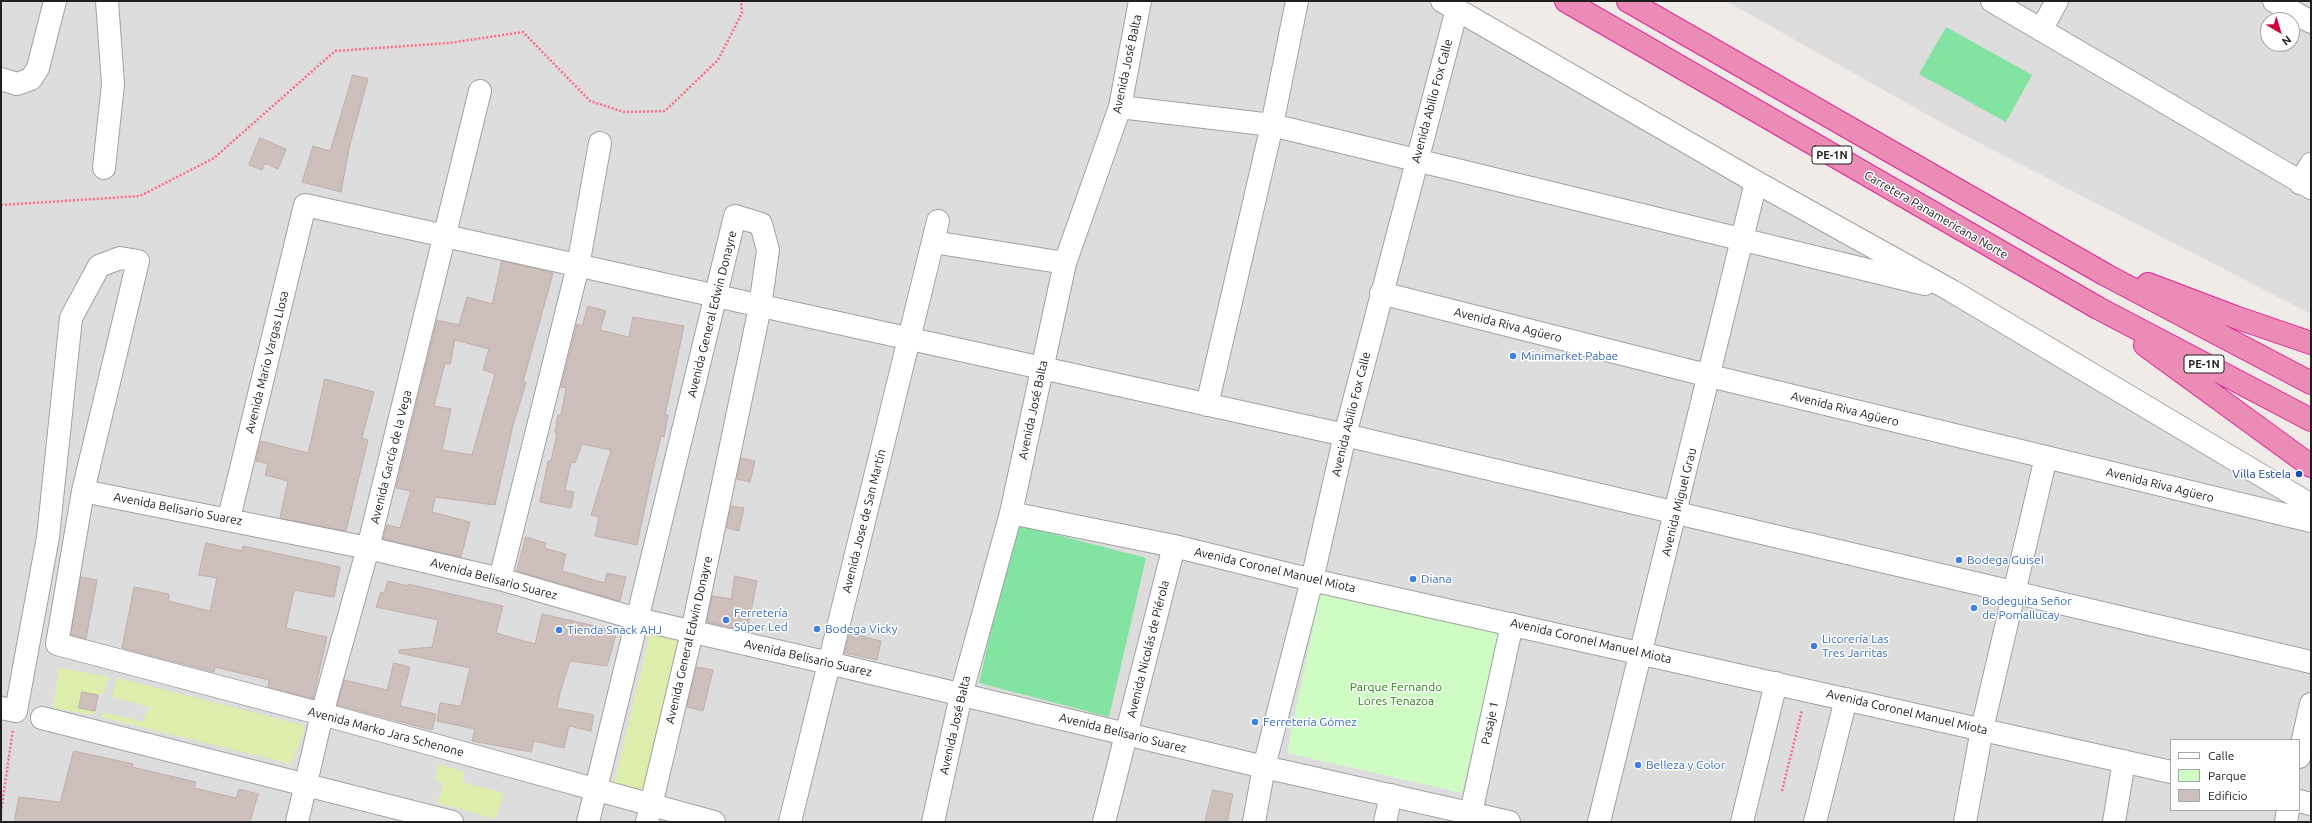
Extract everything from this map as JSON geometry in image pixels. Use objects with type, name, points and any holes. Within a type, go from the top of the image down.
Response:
[{"type":"highway","name":"Carretera Panamericana Norte","points":[[1566,1],[2098,308],[2311,420]]},
{"type":"highway","name":"PE-1N","points":[[1628,1],[2106,275],[2311,383]]},
{"type":"highway","points":[[2106,275],[2139,280],[2235,317],[2311,343]]},
{"type":"highway","points":[[2098,308],[2164,359],[2311,466]]},
{"type":"street","points":[[1,79],[17,84],[31,79],[38,68],[55,1]]},
{"type":"street","points":[[104,168],[113,84],[107,1]]},
{"type":"street","name":"Avenida José Balta","points":[[933,822],[961,695],[1011,513],[1065,263],[1120,106],[1140,1]]},
{"type":"street","points":[[1206,405],[1272,125],[1297,1]]},
{"type":"street","points":[[1992,1],[2305,186],[2311,164]]},
{"type":"street","points":[[2041,30],[2057,1]]},
{"type":"street","points":[[2274,1],[2311,22]]},
{"type":"street","points":[[1449,5],[1756,182],[1952,291],[2311,505]]},
{"type":"street","name":"Avenida Abilio Fox Calle","points":[[1254,822],[1264,767],[1312,580],[1345,435],[1416,159],[1449,5]]},
{"type":"street","name":"Avenida García de la Vega","points":[[297,822],[322,714],[368,548],[480,91]]},
{"type":"street","points":[[1120,106],[1272,125],[1952,291]]},
{"type":"street","points":[[500,579],[578,266],[600,143]]},
{"type":"street","name":"Avenida Miguel Grau","points":[[1600,822],[1710,376],[1756,182]]},
{"type":"street","name":"Avenida Mario Vargas Llosa","points":[[229,518],[305,205],[445,236]]},
{"type":"street","name":"Avenida General Edwin Donayre","points":[[588,822],[736,216],[761,224],[768,250],[760,307],[692,632],[649,814]]},
{"type":"street","name":"Avenida Jose de San Martín","points":[[790,822],[938,221]]},
{"type":"street","points":[[445,236],[716,295],[760,307],[1041,370],[1345,435],[2311,662]]},
{"type":"street","points":[[933,242],[1065,263]]},
{"type":"street","points":[[8,709],[48,537],[71,318],[99,266],[120,258],[138,261],[83,491]]},
{"type":"street","name":"Avenida Riva Agüero","points":[[1381,293],[1710,376],[2311,521]]},
{"type":"street","points":[[1965,822],[1982,729],[2046,457]]},
{"type":"street","name":"Avenida Belisario Suarez","points":[[83,491],[229,518],[368,548],[500,579],[637,619],[1391,796],[1470,818],[1509,822]]},
{"type":"street","name":"Avenida Marko Jara Schenone","points":[[83,491],[58,644],[322,714],[596,790],[649,814],[714,822]]},
{"type":"street","name":"Avenida Coronel Manuel Miota","points":[[1011,513],[1174,546],[1312,580],[2170,772]]},
{"type":"street","name":"Avenida Nicolás de Piérola","points":[[1104,822],[1174,546]]},
{"type":"street","name":"Pasaje 1","points":[[1470,818],[1512,624]]},
{"type":"street","points":[[1742,822],[1776,683]]},
{"type":"street","points":[[1815,822],[1846,699]]},
{"type":"street","points":[[2300,753],[2311,704]]},
{"type":"street","points":[[42,718],[446,821]]},
{"type":"street","points":[[2114,822],[2124,761]]},
{"type":"street","points":[[1385,822],[1391,796]]},
{"type":"street","points":[[2300,801],[2311,804]]},
{"type":"street","points":[[2286,822],[2288,811]]},
{"type":"path","points":[[1,205],[140,196],[214,158],[335,51],[449,43],[523,32],[590,101],[624,112],[664,111],[718,60],[742,13],[741,1]]},
{"type":"path","points":[[1782,791],[1804,703]]},
{"type":"path","points":[[1,812],[8,709]]},
{"type":"shaded area","points":[[1,1],[1457,1],[1618,90],[2311,492],[2311,822],[1,822]]},
{"type":"shaded area","points":[[1726,1],[2311,1],[2311,314],[1958,132]]},
{"type":"green space","points":[[1946,27],[2032,75],[2006,122],[1919,74]]},
{"type":"green space","points":[[1015,524],[1146,558],[1109,717],[979,683]]},
{"type":"green space","name":"Parque Fernando Lores Tenazoa","points":[[1320,593],[1499,631],[1462,793],[1287,753]]},
{"type":"green space","points":[[650,634],[681,642],[644,795],[613,788]]},
{"type":"green space","points":[[59,668],[109,677],[104,692],[98,695],[82,692],[79,708],[95,711],[94,715],[53,708]]},
{"type":"green space","points":[[117,678],[306,726],[291,764],[101,717],[102,712],[143,722],[149,707],[112,697]]},
{"type":"green space","points":[[439,764],[465,772],[462,782],[504,793],[496,819],[437,803],[444,783],[435,780]]},
{"type":"building","points":[[353,75],[368,79],[350,144],[341,192],[302,182],[313,146],[330,151]]},
{"type":"building","points":[[260,138],[286,149],[278,169],[265,163],[262,170],[249,165]]},
{"type":"building","points":[[502,261],[553,273],[523,382],[526,383],[513,425],[495,505],[435,497],[432,512],[470,522],[461,557],[383,539],[387,525],[400,528],[411,491],[396,488],[437,320],[459,325],[467,297],[492,304]],"holes":[[[455,340],[489,349],[483,370],[495,374],[472,455],[442,450],[451,409],[434,406],[445,363],[450,364]]]},
{"type":"building","points":[[588,306],[606,311],[600,330],[629,337],[633,317],[684,326],[665,415],[668,415],[664,437],[661,436],[637,545],[595,536],[599,517],[591,515],[611,450],[582,444],[575,463],[571,462],[565,490],[574,492],[571,508],[540,502],[548,461],[551,461],[557,433],[555,432],[558,415],[561,415],[566,388],[561,387],[577,324],[582,326]]},
{"type":"building","points":[[325,379],[374,392],[362,438],[368,440],[346,531],[280,518],[288,481],[265,475],[268,464],[256,461],[261,441],[308,453]]},
{"type":"building","points":[[741,458],[755,461],[750,482],[737,479]]},
{"type":"building","points":[[731,506],[744,508],[739,531],[727,528]]},
{"type":"building","points":[[526,537],[546,543],[544,548],[566,554],[562,571],[605,583],[607,573],[626,577],[620,601],[517,571]]},
{"type":"building","points":[[206,543],[242,551],[243,546],[340,567],[334,597],[294,590],[286,628],[327,637],[313,699],[268,687],[269,680],[215,667],[214,672],[122,648],[134,587],[169,594],[168,601],[210,611],[217,578],[199,575]]},
{"type":"building","points":[[735,576],[757,581],[747,631],[707,622],[712,596],[731,599]]},
{"type":"building","points":[[81,577],[97,580],[86,639],[71,635]]},
{"type":"building","points":[[388,581],[408,586],[408,584],[503,606],[496,633],[535,644],[542,614],[617,631],[607,666],[570,661],[560,693],[557,708],[594,715],[591,731],[569,726],[564,748],[534,741],[531,752],[472,741],[475,729],[437,721],[440,703],[461,706],[470,668],[399,653],[399,650],[432,647],[438,620],[376,607],[381,592],[384,593]]},
{"type":"building","points":[[850,633],[881,641],[877,660],[845,653]]},
{"type":"building","points":[[394,663],[410,667],[400,706],[436,714],[432,730],[337,705],[344,680],[387,690]]},
{"type":"building","points":[[697,667],[713,670],[703,711],[687,707]]},
{"type":"building","points":[[82,692],[98,695],[95,711],[79,708]]},
{"type":"building","points":[[74,751],[133,764],[132,767],[196,782],[194,788],[236,798],[239,789],[258,794],[250,822],[14,822],[19,797],[60,802]]},
{"type":"building","points":[[1213,790],[1233,794],[1227,822],[1205,822]]},
{"type":"place","name":"Minimarket Pabae","points":[[1513,356]]},
{"type":"place","name":"Villa Estela","points":[[2299,474]]},
{"type":"place","name":"Bodega Guisel","points":[[1959,560]]},
{"type":"place","name":"Diana","points":[[1413,579]]},
{"type":"place","name":"Bodeguita Señor de Pomallucay","points":[[1974,608]]},
{"type":"place","name":"Ferretería Súper Led","points":[[726,620]]},
{"type":"place","name":"Bodega Vicky","points":[[817,629]]},
{"type":"place","name":"Tienda Snack AHJ","points":[[559,630]]},
{"type":"place","name":"Licorería Las Tres Jarritas","points":[[1814,646]]},
{"type":"place","name":"Ferretería Gómez","points":[[1255,722]]},
{"type":"place","name":"Belleza y Color","points":[[1638,765]]}]
